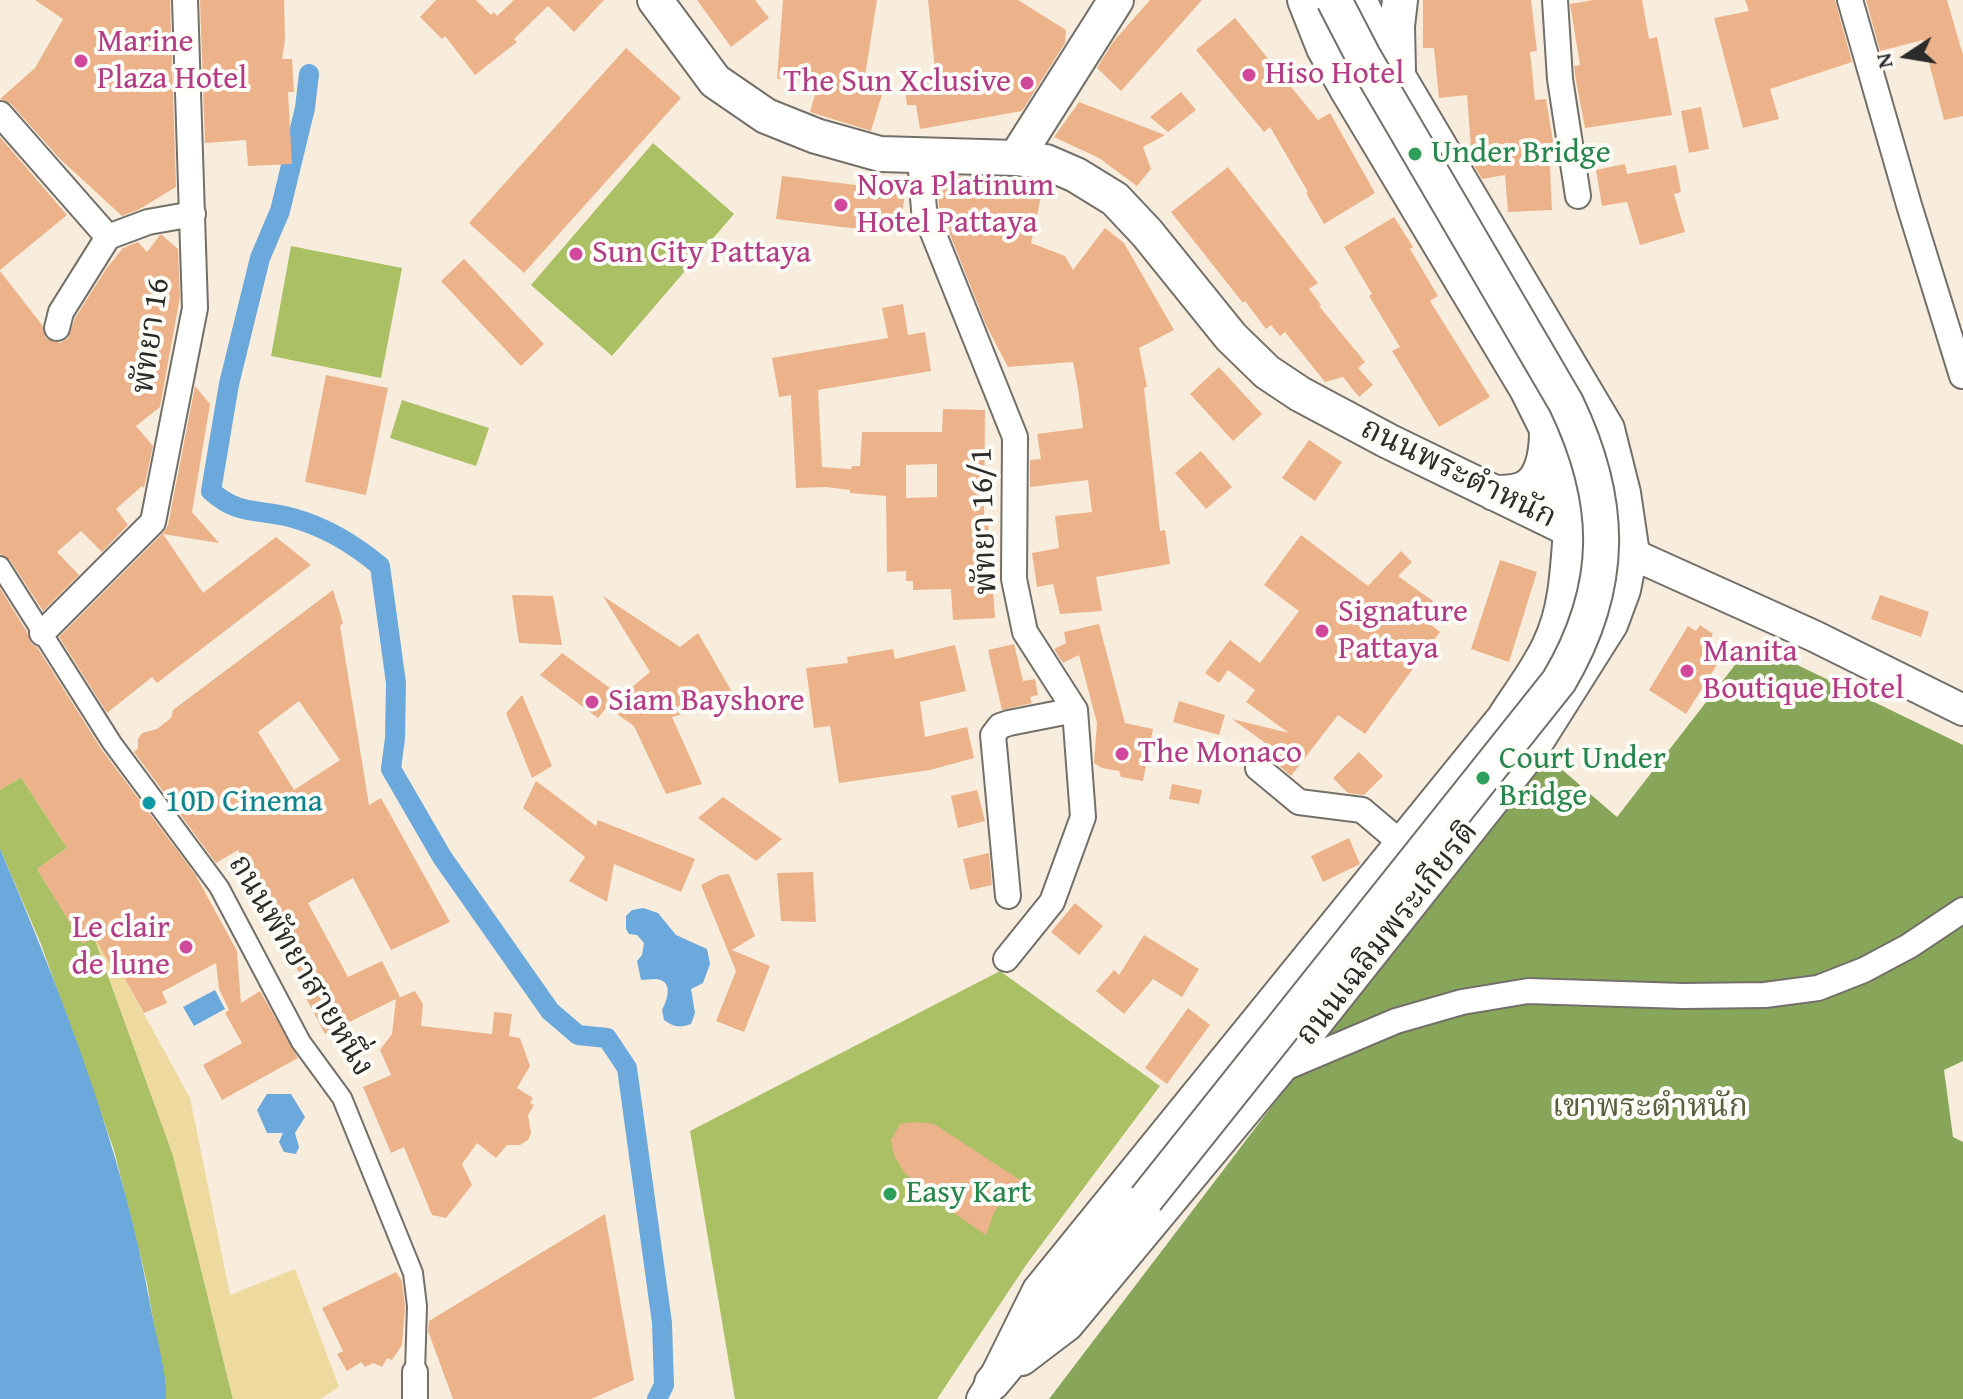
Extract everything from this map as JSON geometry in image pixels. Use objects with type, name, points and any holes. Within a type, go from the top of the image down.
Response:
[{"type":"main road","name":"ถนนพระตำหนัก","points":[[655,0],[715,81],[766,116],[816,136],[880,154],[1016,158],[1058,166],[1115,199],[1147,233],[1231,337],[1267,372],[1300,394],[1388,441],[1569,529],[1632,554]]},
{"type":"main road","points":[[1016,158],[1116,0]]},
{"type":"main road","name":"ถนนเฉลิมพระเกียรติ","points":[[1305,0],[1324,48],[1347,89],[1548,429],[1563,486],[1569,529]]},
{"type":"main road","points":[[987,1391],[1146,1199],[1559,681],[1577,650],[1590,614],[1599,575],[1602,536],[1599,498],[1591,462],[1579,430],[1540,356],[1363,56],[1334,0]]},
{"type":"main road","name":"ถนนเฉลิมพระเกียรติ","points":[[1359,0],[1394,69],[1607,429],[1623,493],[1632,554]]},
{"type":"main road","points":[[1347,89],[1353,74],[1362,64],[1374,60],[1394,69],[1400,0]]},
{"type":"main road","points":[[1527,389],[1549,399],[1559,394],[1569,382],[1571,368]]},
{"type":"main road","points":[[1494,493],[1519,491],[1529,486],[1542,466],[1548,429]]},
{"type":"street","name":"พัทยา 16","points":[[42,633],[153,522],[195,308],[185,0]]},
{"type":"street","points":[[1555,0],[1560,79],[1578,196]]},
{"type":"street","points":[[1850,0],[1962,376]]},
{"type":"street","points":[[0,114],[108,237]]},
{"type":"street","name":"พัทยา 16/1","points":[[920,157],[924,210],[1015,437],[1014,579],[1025,632],[1075,710],[1083,817],[1052,902],[1006,959]]},
{"type":"street","points":[[57,328],[61,312],[108,237],[148,222],[193,214]]},
{"type":"street","name":"ถนนเฉลิมพระเกียรติ","points":[[987,1391],[1038,1290],[1502,718],[1552,635],[1562,595],[1569,529]]},
{"type":"street","name":"ถนนพระตำหนัก","points":[[1632,554],[1814,636],[1963,710]]},
{"type":"street","name":"ถนนเฉลิมพระเกียรติ","points":[[987,1391],[1068,1325],[1280,1070],[1539,742],[1612,625],[1625,590],[1632,554]]},
{"type":"street","name":"ถนนพัทยาสายหนึ่ง","points":[[0,566],[112,743],[219,887],[301,1042],[342,1098],[413,1273],[417,1306],[415,1399]]},
{"type":"street","points":[[1008,896],[993,735],[1000,726],[1009,723],[1075,710]]},
{"type":"street","points":[[1502,718],[1525,720],[1539,742]]},
{"type":"street","points":[[1258,768],[1299,802],[1362,810],[1401,843]]},
{"type":"street","points":[[1280,1070],[1396,1021],[1462,1002],[1528,991],[1765,995],[1818,988],[1864,970],[1909,946],[1963,910]]},
{"type":"green space","points":[[653,143],[734,214],[612,356],[531,285]]},
{"type":"green space","points":[[291,246],[402,268],[381,378],[271,356]]},
{"type":"green space","points":[[402,400],[489,428],[476,466],[390,438]]},
{"type":"green space","name":"เขาพระตำหนัก","points":[[1752,643],[1963,745],[1963,1061],[1944,1070],[1953,1137],[1963,1142],[1963,1399],[1049,1399],[1390,951],[1545,755],[1617,817]]},
{"type":"green space","points":[[21,777],[67,848],[37,869],[83,943],[94,937],[173,1155],[233,1399],[166,1399],[147,1283],[114,1150],[41,944],[0,849],[0,790]]},
{"type":"green space","name":"Easy Kart","points":[[1000,971],[1160,1086],[1026,1265],[937,1399],[735,1399],[690,1131]]},
{"type":"sand","points":[[94,937],[110,963],[115,961],[190,1098],[230,1295],[295,1269],[339,1387],[320,1399],[233,1399],[173,1155]]},
{"type":"water","points":[[0,849],[68,1018],[108,1133],[139,1250],[163,1366],[166,1399],[0,1399]]},
{"type":"water","points":[[643,908],[658,913],[676,935],[707,949],[710,964],[703,983],[691,989],[695,1013],[691,1024],[677,1026],[664,1020],[662,1010],[668,990],[665,982],[641,980],[637,961],[642,955],[644,943],[637,935],[629,934],[626,916],[632,910]]},
{"type":"water","points":[[215,990],[225,1009],[194,1026],[183,1007]]},
{"type":"water","points":[[267,1094],[291,1094],[305,1117],[295,1133],[299,1147],[296,1154],[284,1152],[279,1142],[283,1133],[267,1133],[257,1110]]},
{"type":"building","points":[[35,0],[170,0],[176,187],[122,216],[60,159],[11,104],[0,99],[35,68],[63,19]]},
{"type":"building","points":[[200,0],[284,0],[282,59],[292,59],[294,92],[288,92],[292,164],[248,166],[246,140],[205,143]]},
{"type":"building","points":[[436,0],[476,0],[491,15],[494,12],[497,16],[514,0],[604,0],[574,32],[548,6],[514,39],[517,42],[475,75],[445,36],[442,39],[420,17]]},
{"type":"building","points":[[697,0],[755,0],[769,18],[731,47]]},
{"type":"building","points":[[783,0],[877,0],[864,82],[884,88],[871,131],[810,112],[819,81],[777,79]]},
{"type":"building","points":[[928,0],[1018,0],[1066,30],[1065,43],[1022,111],[920,129],[916,105],[907,105],[904,85],[936,80]]},
{"type":"building","points":[[1150,0],[1202,0],[1121,91],[1097,68],[1113,42]]},
{"type":"building","points":[[1423,0],[1531,0],[1537,51],[1530,52],[1535,100],[1546,99],[1554,147],[1549,147],[1552,210],[1508,212],[1505,175],[1482,179],[1472,162],[1467,95],[1439,98],[1434,48],[1423,48]]},
{"type":"building","points":[[1593,0],[1642,0],[1649,39],[1657,37],[1672,115],[1585,128],[1575,75],[1574,66],[1580,65],[1570,4]]},
{"type":"building","points":[[1745,0],[1835,0],[1852,62],[1770,89],[1779,119],[1743,128],[1714,18],[1749,11]]},
{"type":"building","points":[[1866,0],[1947,0],[1963,55],[1963,116],[1944,120],[1923,40],[1880,51]]},
{"type":"building","points":[[1235,18],[1318,120],[1330,113],[1375,193],[1324,224],[1270,127],[1264,132],[1196,50]]},
{"type":"building","points":[[626,48],[681,98],[524,273],[469,223]]},
{"type":"building","points":[[1181,92],[1196,110],[1168,132],[1150,117]]},
{"type":"building","points":[[1079,102],[1165,135],[1143,147],[1151,169],[1137,186],[1099,158],[1054,137]]},
{"type":"building","points":[[1701,107],[1709,149],[1689,153],[1681,111]]},
{"type":"building","points":[[0,137],[67,215],[0,270]]},
{"type":"building","points":[[1625,164],[1627,174],[1676,165],[1681,192],[1674,194],[1685,232],[1640,245],[1627,202],[1602,206],[1596,170]]},
{"type":"building","points":[[1228,167],[1318,283],[1309,289],[1319,306],[1365,362],[1358,368],[1373,385],[1359,397],[1343,377],[1325,382],[1285,332],[1280,336],[1271,325],[1266,329],[1171,212]]},
{"type":"building","name":"Nova Platinum Hotel Pattaya","points":[[782,176],[905,191],[900,234],[776,219]]},
{"type":"building","points":[[963,176],[1044,183],[1031,243],[1065,256],[1073,270],[1105,228],[1124,243],[1174,330],[1139,348],[1147,387],[1144,388],[1160,531],[1165,530],[1170,564],[1096,577],[1102,611],[1060,614],[1053,584],[1037,587],[1032,553],[1059,548],[1055,516],[1092,512],[1088,480],[1030,487],[1030,460],[1041,459],[1037,434],[1083,428],[1078,389],[1073,362],[1008,367],[986,325],[939,207],[937,182]]},
{"type":"building","points":[[1394,217],[1438,296],[1430,301],[1490,397],[1439,427],[1392,351],[1400,347],[1344,247]]},
{"type":"building","points":[[160,235],[178,249],[180,297],[160,407],[136,426],[153,446],[144,488],[142,486],[116,509],[128,525],[102,552],[81,531],[57,552],[79,575],[43,611],[10,560],[0,554],[0,271],[42,325],[46,338],[60,343],[68,338],[75,318],[123,248],[138,242],[147,252]]},
{"type":"building","points":[[464,259],[544,344],[521,366],[441,281]]},
{"type":"building","points":[[903,304],[908,335],[925,332],[931,371],[818,390],[822,467],[851,469],[852,466],[860,466],[862,432],[942,432],[943,409],[985,410],[984,520],[988,520],[995,618],[953,620],[951,589],[913,590],[913,581],[906,581],[906,571],[887,572],[886,496],[826,487],[796,488],[791,395],[779,397],[772,358],[888,338],[882,308]],"holes":[[[937,464],[937,497],[906,498],[906,465]]]},
{"type":"building","points":[[1219,367],[1262,414],[1233,441],[1190,394]]},
{"type":"building","points":[[326,375],[388,388],[366,495],[305,482]]},
{"type":"building","points":[[195,386],[210,404],[192,512],[219,543],[163,534],[203,593],[276,537],[311,565],[157,683],[152,677],[107,713],[59,637],[168,525]]},
{"type":"building","points":[[1309,440],[1342,462],[1315,501],[1282,478]]},
{"type":"building","points":[[1201,451],[1232,487],[1206,509],[1175,473]]},
{"type":"building","points":[[1301,535],[1368,586],[1401,551],[1412,562],[1398,576],[1433,601],[1421,617],[1440,632],[1365,734],[1338,715],[1291,776],[1268,756],[1256,752],[1264,742],[1232,719],[1289,733],[1246,702],[1255,690],[1228,670],[1219,683],[1205,673],[1230,640],[1260,663],[1299,611],[1264,585]]},
{"type":"building","points":[[1500,560],[1537,572],[1509,662],[1471,649]]},
{"type":"building","points":[[0,588],[31,643],[37,647],[102,750],[195,874],[237,951],[241,1003],[260,991],[298,1058],[222,1100],[203,1065],[242,1043],[225,1013],[229,1010],[219,989],[216,963],[162,992],[167,1003],[144,1013],[115,961],[110,964],[94,937],[83,944],[37,869],[67,848],[21,777],[0,790]]},
{"type":"building","points":[[333,590],[343,623],[340,626],[369,805],[381,798],[450,922],[391,950],[353,878],[308,903],[348,977],[382,961],[400,997],[325,1034],[306,998],[311,996],[278,932],[282,931],[238,850],[216,863],[134,752],[142,733],[157,729],[171,718],[173,710]],"holes":[[[299,701],[340,760],[294,790],[258,732]]]},
{"type":"building","points":[[512,595],[553,596],[562,645],[519,643]]},
{"type":"building","points":[[1880,595],[1929,612],[1921,637],[1871,619]]},
{"type":"building","points":[[603,596],[680,647],[698,633],[736,699],[672,717],[702,784],[666,794],[634,726],[607,707],[598,718],[540,675],[562,653],[621,696],[650,672]]},
{"type":"building","points":[[1099,624],[1125,723],[1153,729],[1143,781],[1121,777],[1119,771],[1094,763],[1097,723],[1079,655],[1063,663],[1054,649],[1066,643],[1064,632]]},
{"type":"building","name":"Manita Boutique Hotel","points":[[1700,625],[1713,634],[1709,642],[1725,652],[1686,714],[1649,690],[1688,626],[1696,631]]},
{"type":"building","points":[[1014,644],[1023,681],[1035,679],[1038,695],[1030,697],[1032,703],[1002,710],[988,650]]},
{"type":"building","points":[[955,645],[966,691],[920,702],[925,737],[967,727],[974,758],[930,770],[839,783],[830,726],[814,728],[806,668],[848,663],[847,657],[893,649],[895,659]]},
{"type":"building","points":[[522,695],[552,766],[532,778],[506,713]]},
{"type":"building","points":[[1179,701],[1225,715],[1219,735],[1173,722]]},
{"type":"building","points":[[1359,752],[1383,776],[1364,795],[1348,793],[1333,778]]},
{"type":"building","points":[[536,781],[596,826],[598,820],[695,859],[681,892],[614,864],[607,902],[569,881],[585,857],[523,808]]},
{"type":"building","points":[[1172,784],[1202,790],[1199,804],[1169,799]]},
{"type":"building","points":[[977,790],[985,821],[958,828],[951,796]]},
{"type":"building","points":[[723,797],[782,839],[756,861],[698,818]]},
{"type":"building","points":[[1349,838],[1360,864],[1323,882],[1311,856]]},
{"type":"building","points":[[989,853],[992,885],[970,890],[963,859]]},
{"type":"building","points":[[813,872],[816,922],[781,921],[777,873]]},
{"type":"building","points":[[729,874],[755,936],[732,950],[770,966],[744,1032],[716,1021],[736,971],[701,885]]},
{"type":"building","points":[[1075,903],[1103,926],[1079,955],[1051,932]]},
{"type":"building","points":[[1144,935],[1199,969],[1182,997],[1153,979],[1124,1014],[1096,991],[1114,970],[1119,975]]},
{"type":"building","points":[[415,991],[423,1004],[421,1026],[492,1034],[494,1012],[512,1014],[509,1036],[520,1038],[530,1066],[517,1088],[533,1098],[530,1103],[534,1105],[528,1115],[531,1133],[528,1140],[520,1145],[507,1145],[496,1158],[477,1143],[462,1164],[472,1185],[446,1218],[432,1215],[404,1147],[391,1153],[363,1087],[391,1075],[380,1050],[392,1034],[396,999]]},
{"type":"building","points":[[1188,1008],[1210,1025],[1167,1084],[1145,1068]]},
{"type":"building","points":[[900,1124],[934,1124],[1023,1182],[1006,1194],[994,1213],[986,1235],[939,1203],[904,1172],[894,1155],[891,1140]]},
{"type":"building","points":[[605,1214],[634,1380],[591,1399],[453,1399],[428,1331],[429,1321]]},
{"type":"building","points":[[396,1272],[402,1281],[405,1307],[402,1345],[392,1360],[387,1358],[382,1367],[373,1363],[365,1367],[361,1362],[347,1371],[337,1354],[343,1351],[322,1308]]},
{"type":"waterway","points":[[309,74],[305,108],[280,211],[260,258],[229,384],[211,491],[231,505],[317,526],[350,544],[380,566],[396,683],[391,769],[442,857],[550,1011],[578,1035],[607,1038],[627,1068],[662,1323],[664,1385],[657,1399]]},
{"type":"place","name":"Marine Plaza Hotel","points":[[81,61]]},
{"type":"place","name":"Hiso Hotel","points":[[1249,75]]},
{"type":"place","name":"The Sun Xclusive","points":[[1027,83]]},
{"type":"place","name":"Under Bridge","points":[[1415,154]]},
{"type":"place","name":"Nova Platinum Hotel Pattaya","points":[[841,205]]},
{"type":"place","name":"Sun City Pattaya","points":[[576,254]]},
{"type":"place","name":"Signature Pattaya","points":[[1322,631]]},
{"type":"place","name":"Manita Boutique Hotel","points":[[1687,671]]},
{"type":"place","name":"Siam Bayshore","points":[[592,702]]},
{"type":"place","name":"The Monaco","points":[[1122,754]]},
{"type":"place","name":"Court Under Bridge","points":[[1483,778]]},
{"type":"place","name":"10D Cinema","points":[[149,803]]},
{"type":"place","name":"Le clair de lune","points":[[186,947]]},
{"type":"place","name":"Easy Kart","points":[[890,1194]]}]
